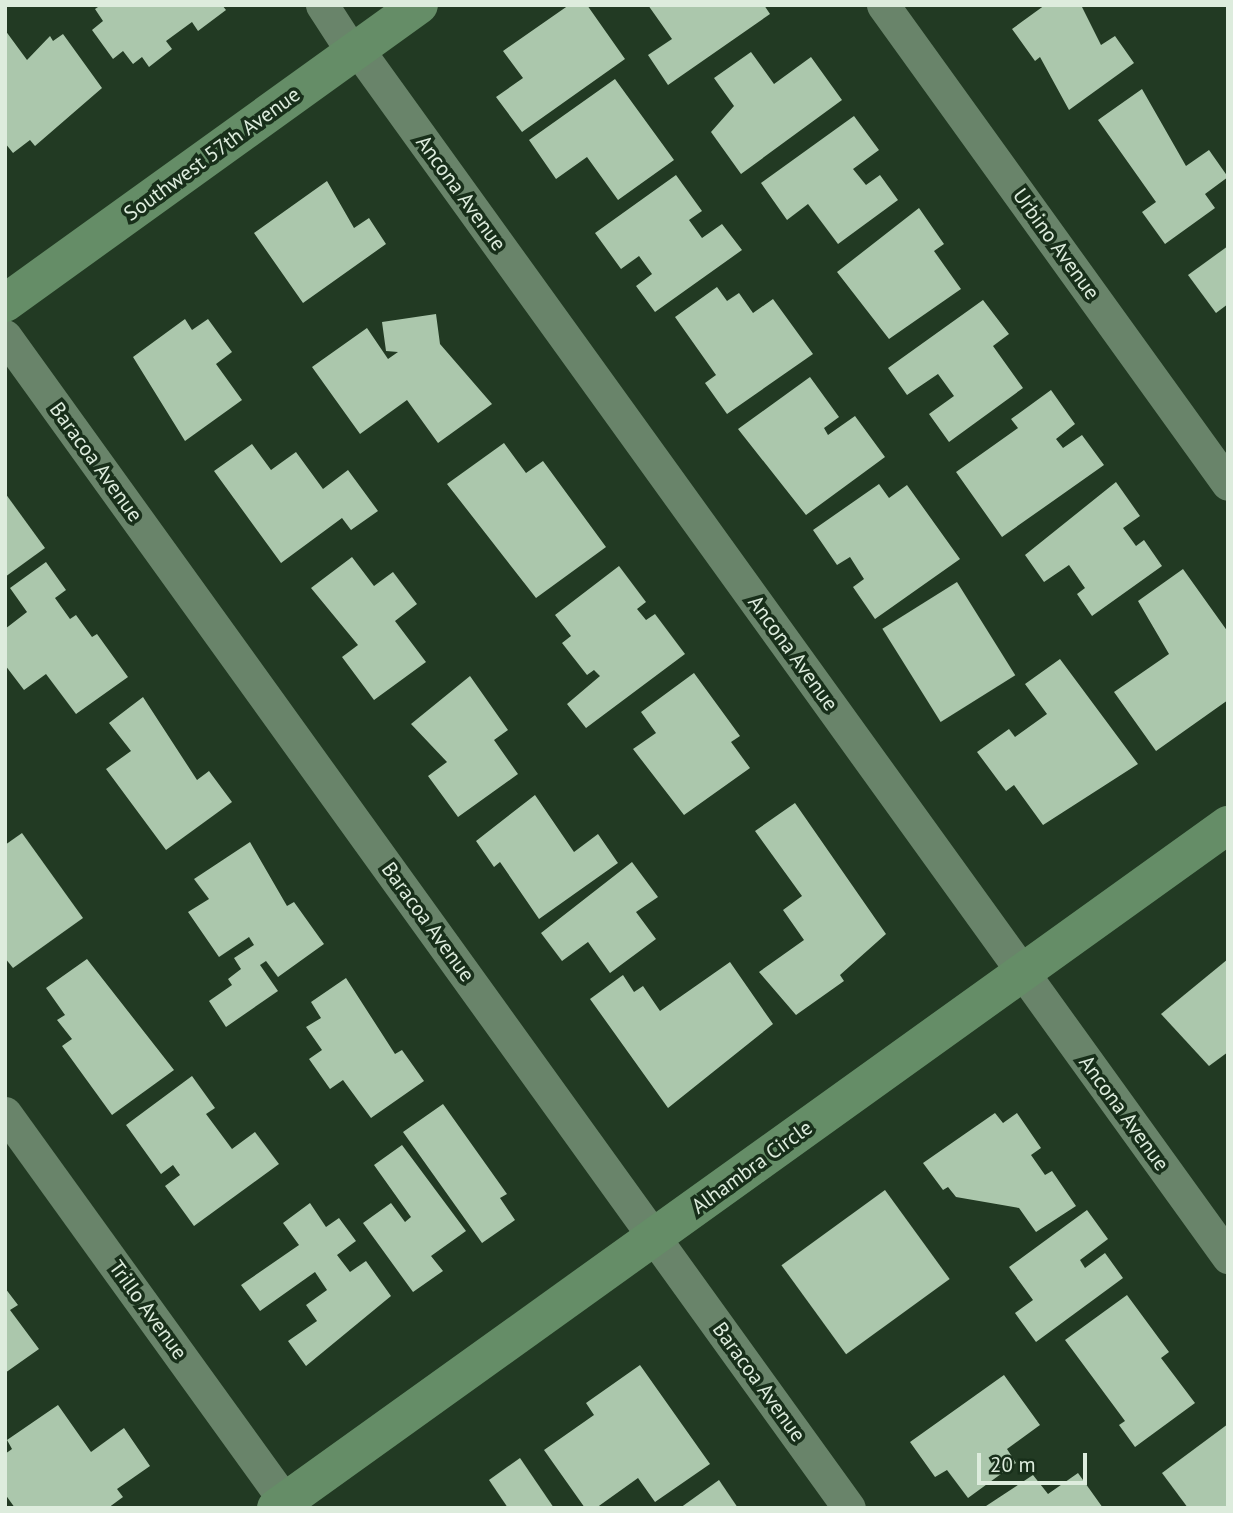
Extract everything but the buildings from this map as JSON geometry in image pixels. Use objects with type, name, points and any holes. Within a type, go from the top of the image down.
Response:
[{"type":"street","name":"Ancona Avenue","points":[[322,5],[1228,1257]]},
{"type":"street","name":"Urbino Avenue","points":[[884,5],[1228,484]]},
{"type":"street","name":"Southwest 57th Avenue","points":[[5,303],[355,51],[397,11]]},
{"type":"street","name":"Baracoa Avenue","points":[[5,336],[849,1508]]},
{"type":"street","name":"Alhambra Circle","points":[[284,1506],[1228,825]]},
{"type":"street","name":"Trillo Avenue","points":[[5,1113],[284,1506]]}]
